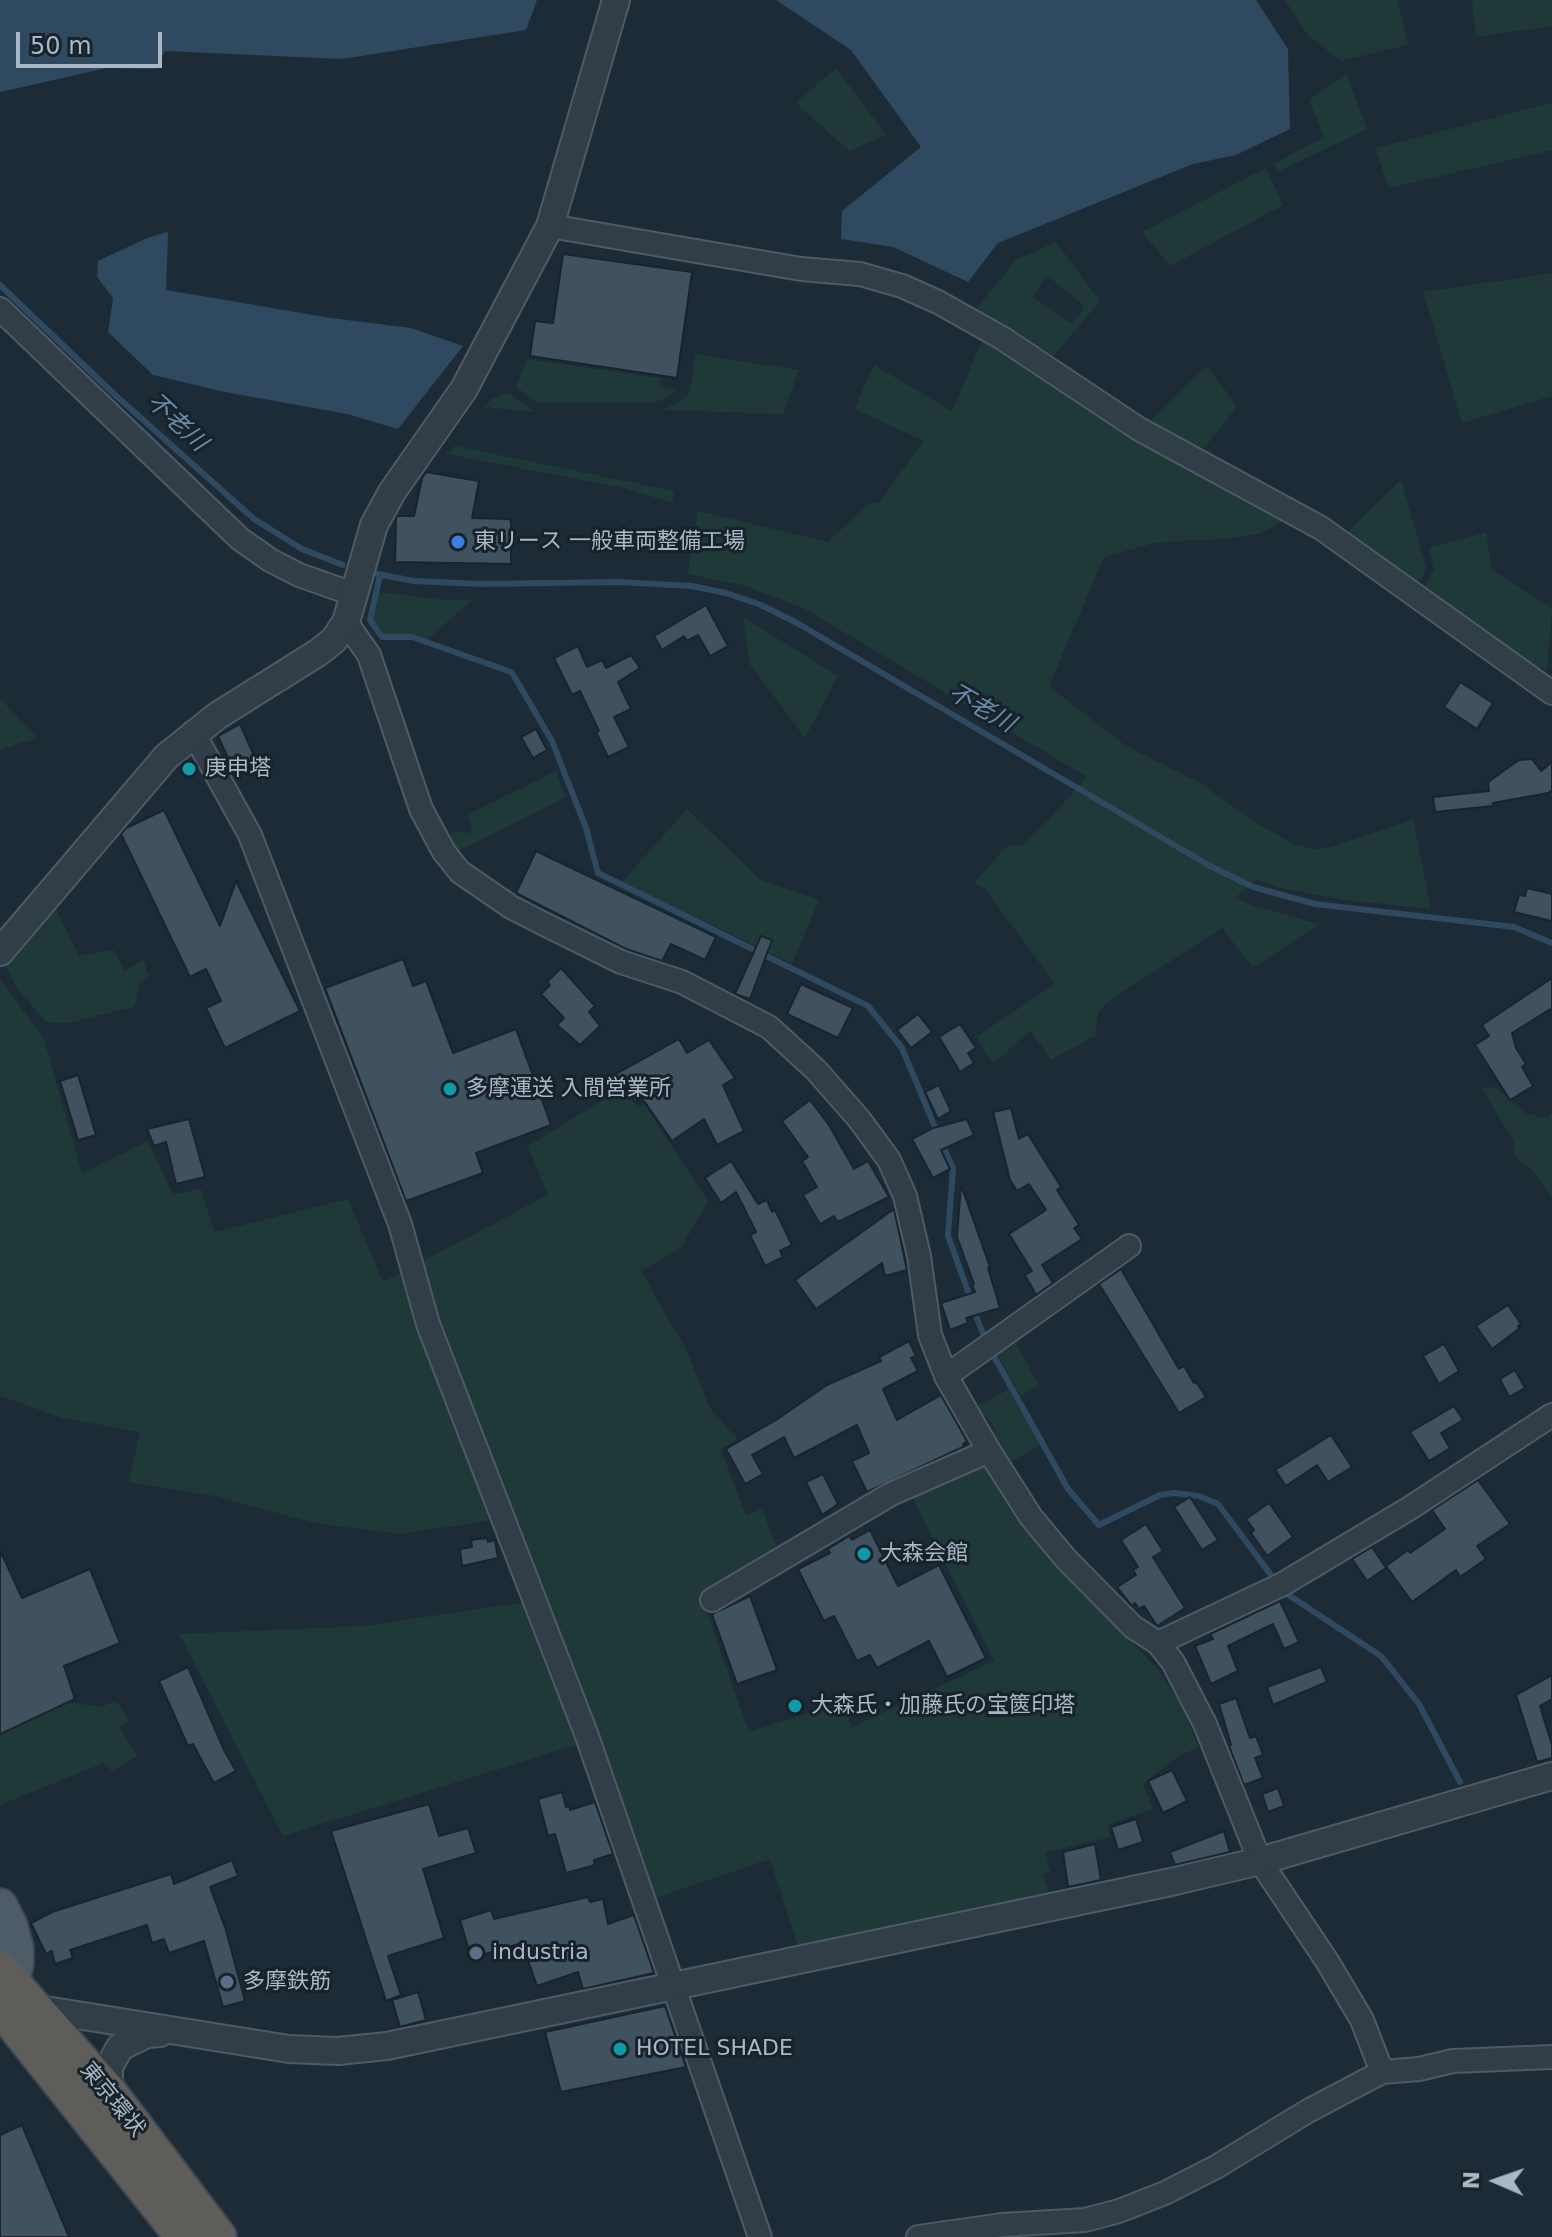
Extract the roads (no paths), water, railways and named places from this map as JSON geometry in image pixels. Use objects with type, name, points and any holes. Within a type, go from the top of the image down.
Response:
[{"type":"highway","name":"東京環状","points":[[2,1993],[35,2008],[109,2093],[218,2237]]},
{"type":"highway","name":"東京環状","points":[[2,1993],[184,2237]]},
{"type":"main road","points":[[0,1906],[16,1948],[2,1993]]},
{"type":"street","points":[[0,952],[166,757],[193,732],[319,652],[334,640],[346,622],[374,525],[464,389],[550,226],[616,0]]},
{"type":"street","points":[[550,226],[801,269],[860,274],[902,286],[926,297],[1002,338],[1139,429],[1321,528],[1552,693]]},
{"type":"street","points":[[0,309],[240,539],[299,575],[353,594]]},
{"type":"street","points":[[346,622],[369,655],[421,809],[444,852],[460,872],[511,907],[540,922],[621,962],[694,987],[769,1027],[816,1070],[859,1119],[889,1160],[905,1196],[919,1256],[930,1335],[946,1376],[1031,1517],[1066,1559],[1133,1627],[1158,1643],[1173,1662],[1205,1724],[1260,1861],[1362,2020],[1382,2072]]},
{"type":"street","points":[[193,732],[250,835],[400,1224],[428,1324],[587,1736],[760,2237]]},
{"type":"street","points":[[946,1376],[1129,1246]]},
{"type":"street","points":[[1158,1643],[1283,1584],[1410,1508],[1552,1415]]},
{"type":"street","points":[[712,1600],[891,1494],[989,1451]]},
{"type":"street","points":[[35,2008],[289,2049],[338,2051],[387,2046],[1141,1889],[1260,1861],[1552,1776]]},
{"type":"street","points":[[109,2093],[109,2067],[120,2047],[147,2034],[175,2032]]},
{"type":"street","points":[[918,2237],[1002,2225],[1075,2229],[1165,2193],[1216,2167],[1308,2111],[1382,2072],[1419,2069],[1453,2061],[1552,2057]]},
{"type":"water","points":[[0,0],[537,0],[526,30],[342,59],[165,51],[155,69],[107,68],[0,92]]},
{"type":"water","points":[[776,0],[1256,0],[1288,49],[1290,129],[1236,155],[1193,164],[998,243],[968,282],[893,247],[841,239],[842,211],[921,147],[851,50]]},
{"type":"water","points":[[168,232],[166,290],[411,328],[463,346],[398,429],[347,414],[225,392],[153,375],[108,332],[113,298],[97,277],[98,261],[147,238]]},
{"type":"waterway","name":"不老川","points":[[0,285],[114,394],[254,519],[302,549],[343,565]]},
{"type":"waterway","name":"不老川","points":[[377,574],[414,581],[481,584],[618,582],[692,586],[726,593],[761,605],[797,623],[1210,866],[1253,887],[1315,904],[1514,927],[1552,943]]},
{"type":"waterway","points":[[380,575],[370,620],[382,637],[412,637],[511,672],[514,676],[552,741],[586,828],[598,873],[868,1006],[902,1048],[937,1132]]},
{"type":"waterway","points":[[941,1142],[953,1168],[948,1236],[971,1300]]},
{"type":"waterway","points":[[974,1311],[986,1341]]},
{"type":"waterway","points":[[991,1351],[1068,1489],[1099,1525],[1160,1495],[1199,1496],[1218,1504],[1274,1579]]},
{"type":"waterway","points":[[1284,1592],[1381,1656],[1419,1704],[1460,1782]]},
{"type":"place","name":"東リース 一般車両整備工場","points":[[458,542]]},
{"type":"place","name":"庚申塔","points":[[189,769]]},
{"type":"place","name":"多摩運送 入間営業所","points":[[450,1089]]},
{"type":"place","name":"大森会館","points":[[864,1554]]},
{"type":"place","name":"大森氏・加藤氏の宝篋印塔","points":[[795,1706]]},
{"type":"place","name":"industria","points":[[476,1953]]},
{"type":"place","name":"多摩鉄筋","points":[[227,1982]]},
{"type":"place","name":"HOTEL SHADE","points":[[620,2049]]}]
